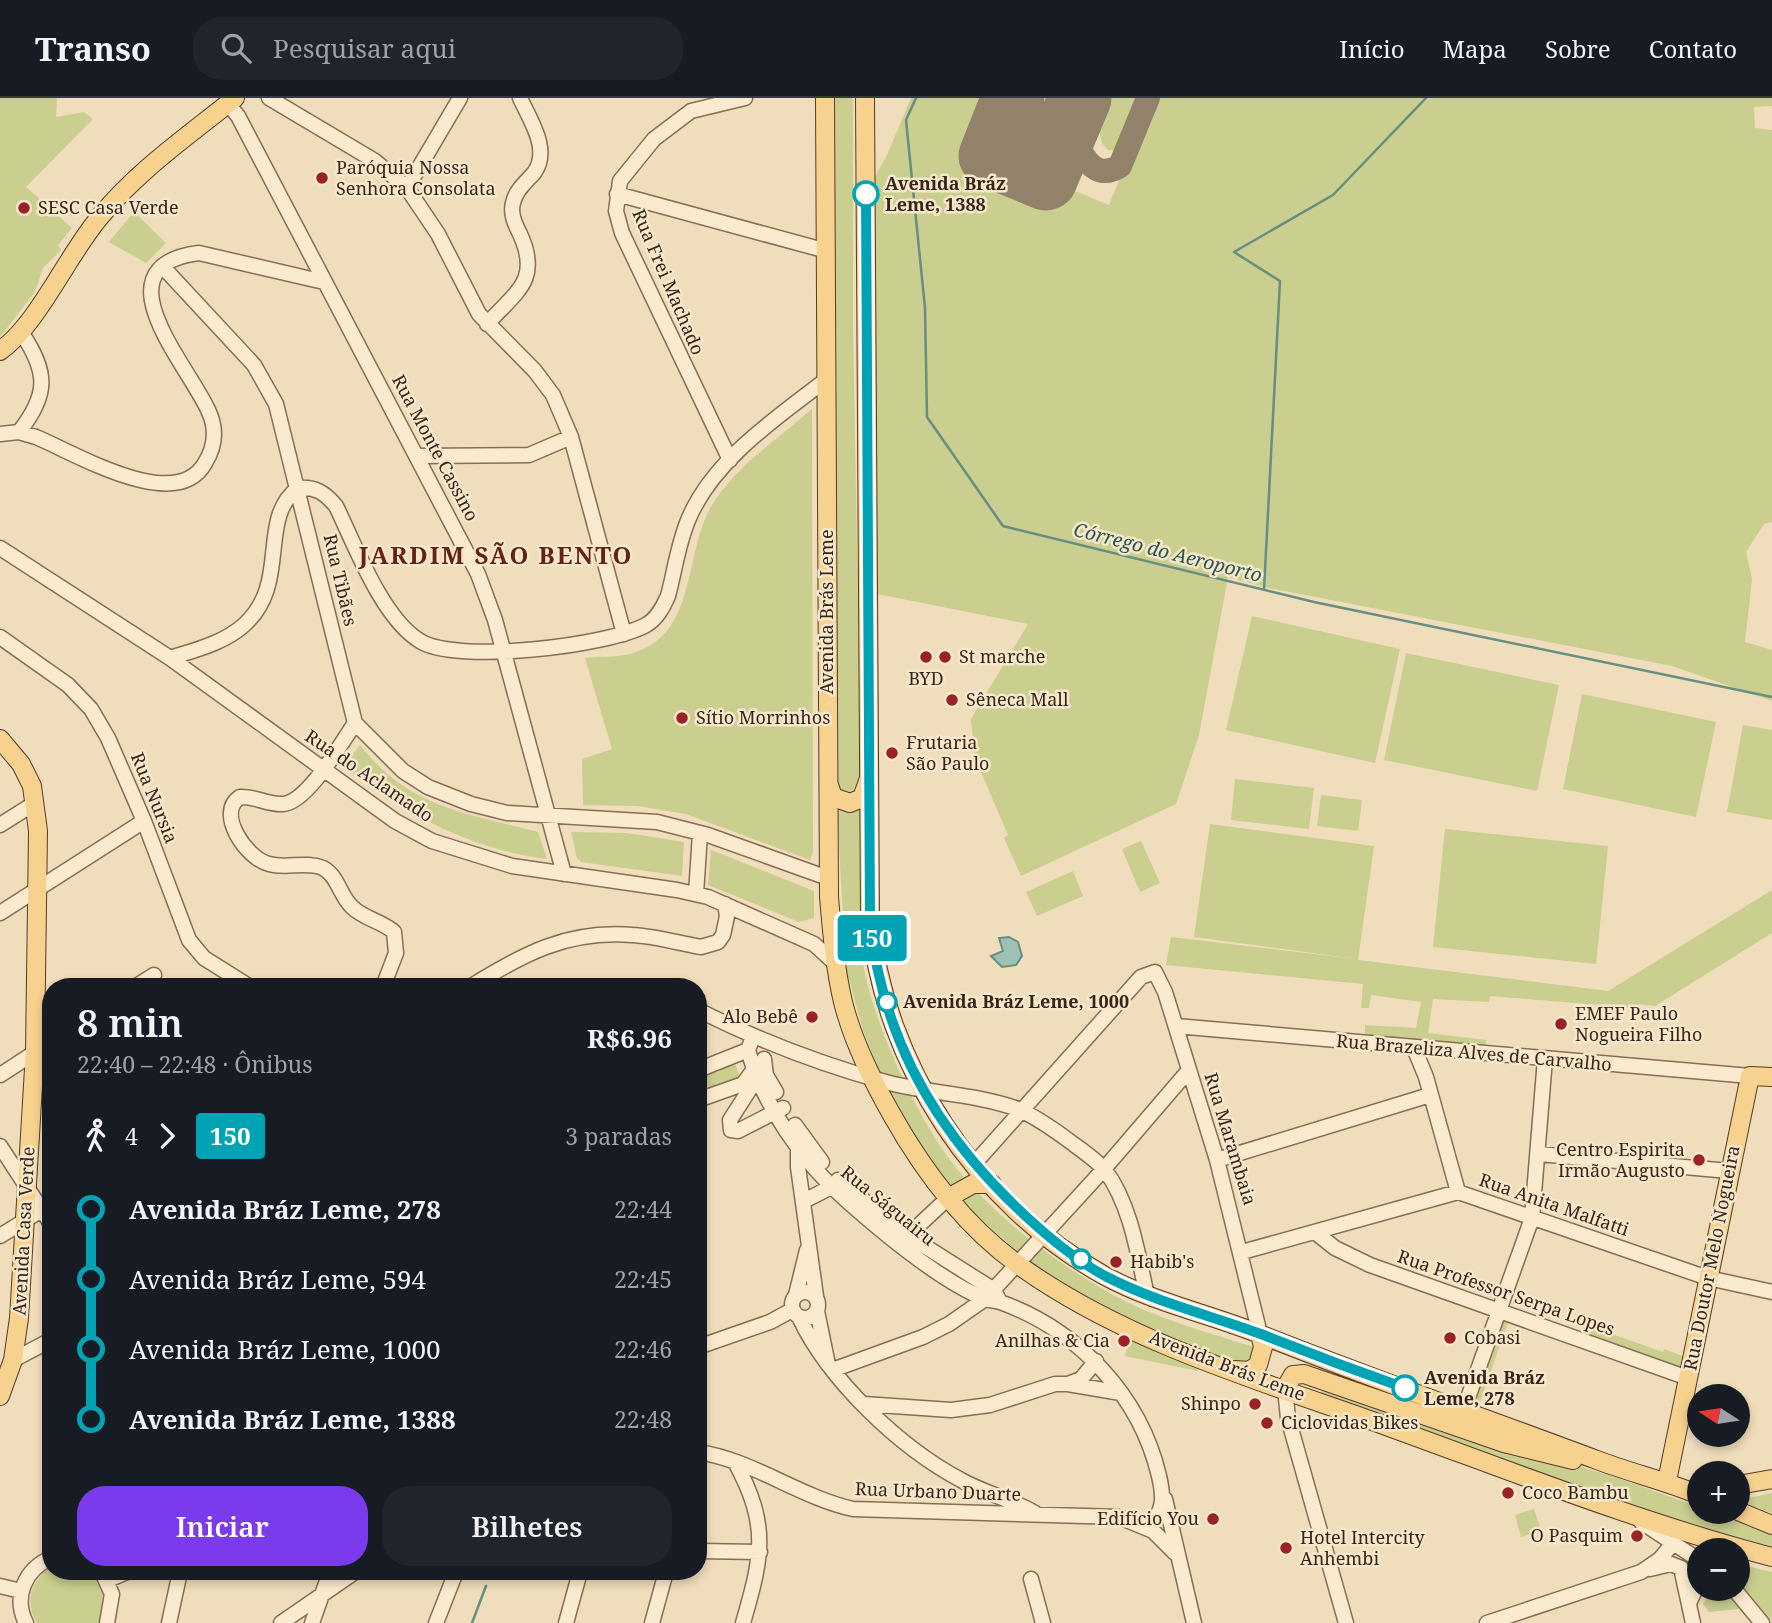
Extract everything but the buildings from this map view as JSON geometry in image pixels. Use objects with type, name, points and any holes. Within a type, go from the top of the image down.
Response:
[{"type":"main road","name":"Avenida Brás Leme","points":[[825,98],[828,878],[843,1001],[871,1078],[888,1092],[915,1154],[948,1198],[1018,1264],[1087,1307],[1168,1346],[1231,1370],[1701,1538]]},
{"type":"main road","points":[[825,143],[837,98]]},
{"type":"main road","points":[[858,98],[863,104],[866,132]]},
{"type":"main road","points":[[866,98],[868,781],[873,944],[899,1037],[921,1088],[939,1118],[992,1184],[1044,1234],[1104,1275],[1147,1296],[1261,1334],[1601,1462],[1687,1489]]},
{"type":"main road","points":[[0,351],[21,332],[79,244],[115,200],[160,158],[231,101]]},
{"type":"main road","name":"Avenida Casa Verde","points":[[2,745],[21,764],[32,786],[35,803],[42,1015]]},
{"type":"main road","points":[[827,782],[833,797],[847,803],[862,798],[868,781]]},
{"type":"main road","name":"Avenida Casa Verde","points":[[0,1396],[13,1360],[39,1211],[27,1189],[42,1056]]},
{"type":"main road","name":"Rua Brazeliza Alves de Carvalho","points":[[1750,1076],[1772,1077]]},
{"type":"main road","name":"Rua Doutor Melo Nogueira","points":[[1667,1481],[1750,1076]]},
{"type":"main road","points":[[948,1198],[972,1184],[992,1184]]},
{"type":"main road","points":[[1231,1370],[1249,1371],[1258,1366],[1263,1347],[1261,1334]]},
{"type":"main road","points":[[1285,1389],[1293,1375],[1304,1374],[1504,1443],[1572,1460],[1601,1462]]},
{"type":"main road","points":[[1750,1483],[1772,1479]]},
{"type":"main road","points":[[1750,1516],[1772,1525]]},
{"type":"main road","name":"Avenida Brás Leme","points":[[1750,1552],[1772,1557]]},
{"type":"street","points":[[270,98],[375,162],[407,188],[425,211],[471,302],[487,324],[535,371],[553,395],[572,437],[624,634]]},
{"type":"street","points":[[407,188],[460,98]]},
{"type":"street","points":[[487,324],[525,283],[529,272],[528,253],[514,222],[512,205],[515,196],[537,167],[541,147],[520,98]]},
{"type":"street","name":"Rua Frei Machado","points":[[730,460],[622,233],[616,211],[618,194],[629,166],[678,118],[699,108],[745,98]]},
{"type":"street","name":"Rua Monte Cassino","points":[[231,101],[478,574],[503,651],[564,874]]},
{"type":"street","points":[[618,194],[827,251]]},
{"type":"street","points":[[0,434],[19,432],[155,485],[182,482],[203,467],[214,442],[209,412],[150,304],[154,279],[163,267],[185,255],[198,253],[324,282]]},
{"type":"street","name":"Rua Tibães","points":[[163,267],[247,356],[267,382],[276,404],[298,488],[355,723]]},
{"type":"street","points":[[19,432],[39,402],[43,377],[21,332]]},
{"type":"street","points":[[170,657],[227,637],[258,610],[273,572],[278,517],[288,496],[298,488],[310,487],[320,491],[336,506],[382,596],[401,625],[420,642],[455,652],[503,651],[558,646],[624,634],[648,624],[663,607],[668,596],[689,518],[730,460],[827,380]]},
{"type":"street","points":[[418,456],[529,455],[572,437]]},
{"type":"street","name":"Rua do Aclamado","points":[[0,548],[170,657],[395,821],[432,841],[512,866],[696,894],[725,904],[814,944],[838,965]]},
{"type":"street","name":"Rua Nursia","points":[[0,637],[68,685],[91,709],[108,738],[144,821],[189,940],[204,958],[236,978]]},
{"type":"street","points":[[386,978],[396,953],[394,932],[352,907],[333,877],[321,867],[262,862],[247,847],[229,816],[231,804],[240,797],[290,803],[324,770],[355,723],[403,771],[428,787],[507,813],[657,822],[700,833],[828,878]]},
{"type":"street","points":[[0,825],[35,803]]},
{"type":"street","points":[[0,913],[144,821]]},
{"type":"street","points":[[696,894],[700,833]]},
{"type":"street","points":[[485,978],[536,948],[586,936],[630,934],[701,947],[710,945],[718,942],[726,927],[725,904]]},
{"type":"street","name":"Rua Marambaia","points":[[1020,1110],[1141,976],[1151,972],[1159,976],[1217,1160],[1261,1334]]},
{"type":"street","points":[[149,978],[154,975]]},
{"type":"street","points":[[707,1016],[751,1044],[773,1046],[871,1078]]},
{"type":"street","name":"Rua Brazeliza Alves de Carvalho","points":[[1176,1026],[1750,1076]]},
{"type":"street","points":[[707,1066],[751,1044]]},
{"type":"street","name":"Rua Ságuairu","points":[[751,1044],[755,1074],[800,1142],[836,1185],[904,1240],[993,1297],[1082,1347],[1121,1393],[1155,1459],[1175,1553],[1195,1623]]},
{"type":"street","points":[[773,1046],[730,1120],[729,1127],[738,1131],[780,1109]]},
{"type":"street","points":[[0,1075],[42,1048]]},
{"type":"street","points":[[1414,1048],[1458,1192]]},
{"type":"street","name":"Rua Ságuairu","points":[[764,1059],[766,1075],[780,1109]]},
{"type":"street","points":[[1464,1409],[1532,1218],[1545,1059]]},
{"type":"street","points":[[831,1365],[923,1336],[949,1324],[993,1297],[1018,1264],[1104,1170],[1189,1070]]},
{"type":"street","points":[[707,1097],[743,1084],[755,1074]]},
{"type":"street","points":[[888,1092],[921,1088],[1020,1110],[1064,1137],[1104,1170],[1125,1212],[1147,1296]]},
{"type":"street","points":[[1217,1160],[1430,1095]]},
{"type":"street","points":[[974,1164],[1020,1110]]},
{"type":"street","points":[[800,1142],[797,1167],[804,1201],[817,1311],[831,1365]]},
{"type":"street","points":[[0,1146],[27,1189]]},
{"type":"street","points":[[1539,1154],[1729,1171]]},
{"type":"street","points":[[804,1201],[836,1185]]},
{"type":"street","name":"Rua Anita Malfatti","points":[[1242,1252],[1458,1192],[1708,1278],[1772,1292]]},
{"type":"street","points":[[904,1240],[948,1198]]},
{"type":"street","points":[[0,1236],[39,1211]]},
{"type":"street","name":"Rua Professor Serpa Lopes","points":[[1317,1233],[1335,1248],[1370,1265],[1688,1378]]},
{"type":"street","points":[[809,1242],[796,1295],[796,1314],[810,1339],[831,1365],[864,1404],[911,1448],[962,1481],[1038,1515]]},
{"type":"street","points":[[796,1295],[806,1292],[816,1296]]},
{"type":"street","points":[[707,1345],[796,1314],[810,1318],[817,1311]]},
{"type":"street","points":[[13,1360],[42,1345]]},
{"type":"street","points":[[1068,1384],[1090,1372],[1096,1361]]},
{"type":"street","points":[[864,1404],[951,1410],[990,1405],[1055,1384],[1121,1393]]},
{"type":"street","points":[[1285,1389],[1288,1418],[1346,1623]]},
{"type":"street","name":"Rua Urbano Duarte","points":[[707,1454],[736,1462],[816,1499],[853,1509],[992,1515],[1106,1516],[1135,1521],[1175,1553]]},
{"type":"street","points":[[736,1462],[754,1495],[761,1552],[743,1623]]},
{"type":"street","points":[[754,1495],[767,1478]]},
{"type":"street","points":[[984,1491],[991,1499],[992,1515]]},
{"type":"street","points":[[1145,1527],[1154,1520],[1164,1496]]},
{"type":"street","points":[[1619,1510],[1687,1551]]},
{"type":"street","points":[[1641,1572],[1660,1559],[1674,1542]]},
{"type":"street","points":[[707,1551],[761,1552]]},
{"type":"street","points":[[26,1623],[20,1604],[21,1591],[36,1566],[42,1563]]},
{"type":"street","points":[[1487,1623],[1641,1572],[1674,1564],[1682,1571],[1687,1590]]},
{"type":"street","points":[[1031,1579],[1042,1623]]},
{"type":"street","points":[[106,1580],[112,1609],[107,1623]]},
{"type":"street","points":[[169,1623],[178,1580]]},
{"type":"street","points":[[312,1623],[327,1580]]},
{"type":"street","points":[[281,1623],[342,1580]]},
{"type":"street","points":[[436,1623],[453,1580]]},
{"type":"street","points":[[566,1623],[578,1580]]},
{"type":"street","points":[[652,1623],[664,1580]]},
{"type":"street","points":[[0,1586],[21,1591]]},
{"type":"street","points":[[1690,1601],[1693,1623]]},
{"type":"street","points":[[1744,1601],[1762,1623]]},
{"type":"green space","name":"SESC Casa Verde","points":[[0,98],[57,98],[56,117],[84,112],[93,119],[26,187],[72,228],[58,245],[61,250],[43,268],[35,292],[0,337]]},
{"type":"green space","points":[[834,98],[853,98],[853,328],[863,874],[860,933],[864,969],[878,1019],[914,1102],[929,1127],[958,1170],[990,1205],[1046,1252],[1125,1301],[1186,1326],[1270,1352],[1260,1374],[1104,1310],[1030,1263],[950,1192],[892,1105],[863,1030],[846,969],[838,829]]},
{"type":"green space","points":[[911,98],[1013,98],[990,156],[1109,205],[1153,98],[1772,98],[1772,106],[1754,107],[1755,128],[1772,130],[1772,522],[1764,524],[1746,552],[1752,579],[1745,642],[1772,650],[1772,701],[1672,666],[1264,587],[1228,577],[1199,735],[1176,804],[1021,876],[1004,838],[1008,835],[975,758],[971,719],[1028,624],[872,593],[870,186],[888,153]]},
{"type":"green space","points":[[1091,98],[1142,98],[1119,150],[1108,150],[1102,143]]},
{"type":"green space","points":[[134,212],[166,243],[146,263],[109,242]]},
{"type":"green space","points":[[812,409],[813,851],[810,860],[686,814],[637,806],[583,805],[582,759],[612,749],[585,658],[633,653],[654,643],[669,629],[686,590],[703,524],[712,505],[745,465]]},
{"type":"green space","points":[[1252,616],[1400,649],[1375,763],[1226,730]]},
{"type":"green space","points":[[1406,653],[1559,685],[1537,791],[1384,760]]},
{"type":"green space","points":[[1582,694],[1716,722],[1696,817],[1563,789]]},
{"type":"green space","points":[[1743,725],[1772,730],[1772,820],[1727,812]]},
{"type":"green space","points":[[360,745],[379,766],[419,795],[463,813],[538,832],[547,859],[491,847],[439,827],[414,814],[343,766]]},
{"type":"green space","points":[[1235,779],[1314,788],[1309,829],[1231,820]]},
{"type":"green space","points":[[1321,795],[1362,800],[1358,831],[1317,826]]},
{"type":"green space","points":[[1210,824],[1374,846],[1358,960],[1608,991],[1772,890],[1772,933],[1655,1006],[1639,1004],[1636,1008],[1490,996],[1489,1002],[1433,999],[1428,1033],[1486,1040],[1485,1048],[1365,1035],[1365,1025],[1416,1028],[1421,1002],[1371,995],[1369,1008],[1361,1008],[1363,984],[1166,965],[1171,937],[1357,959],[1194,937]]},
{"type":"green space","points":[[1445,829],[1608,846],[1596,964],[1433,947]]},
{"type":"green space","points":[[571,832],[627,833],[684,842],[682,876],[581,862],[577,858]]},
{"type":"green space","points":[[1141,841],[1160,883],[1140,892],[1122,849]]},
{"type":"green space","points":[[711,850],[814,891],[814,918],[799,922],[708,885]]},
{"type":"green space","points":[[1073,871],[1083,896],[1037,916],[1026,892]]},
{"type":"green space","points":[[735,1064],[740,1077],[707,1090],[707,1074]]},
{"type":"green space","points":[[1506,1319],[1554,1336],[1553,1339],[1508,1323],[1480,1402],[1473,1399],[1501,1322]]},
{"type":"green space","points":[[1589,1326],[1688,1358],[1682,1368],[1671,1365],[1586,1335]]},
{"type":"green space","points":[[1129,1339],[1198,1366],[1198,1371],[1125,1356]]},
{"type":"green space","points":[[1324,1387],[1434,1415],[1437,1409],[1490,1429],[1511,1447],[1609,1475],[1687,1503],[1687,1524],[1625,1505],[1320,1395]]},
{"type":"green space","points":[[1772,1493],[1772,1513],[1750,1505],[1750,1498]]},
{"type":"green space","points":[[1534,1509],[1541,1530],[1521,1537],[1515,1515]]},
{"type":"green space","points":[[1688,1524],[1747,1524],[1772,1533],[1772,1549],[1750,1542],[1750,1538],[1735,1538]]},
{"type":"green space","points":[[1750,1567],[1772,1572],[1772,1621],[1750,1595]]},
{"type":"green space","points":[[42,1574],[42,1580],[99,1580],[105,1603],[98,1623],[37,1623],[30,1599]]},
{"type":"green space","points":[[1705,1601],[1738,1601],[1740,1609],[1709,1612],[1703,1604]]},
{"type":"water","points":[[1009,937],[1018,942],[1022,956],[1016,965],[1002,967],[991,956],[1003,951],[999,938]]},
{"type":"waterway","name":"Córrego do Aeroporto","points":[[916,98],[906,120],[925,308],[927,417],[1003,526],[1314,602],[1772,697]]},
{"type":"waterway","points":[[1264,590],[1280,281],[1234,252],[1333,195],[1426,98]]},
{"type":"waterway","points":[[472,1623],[486,1586]]},
{"type":"taxiway","points":[[1065,98],[1080,149],[1096,169],[1107,171],[1120,166],[1148,98]]},
{"type":"runway","points":[[1013,98],[990,156],[1046,179],[1080,98]]},
{"type":"bus line","name":"150","points":[[866,194],[870,918],[876,964],[884,992],[899,1037],[921,1088],[961,1150],[992,1184],[1044,1234],[1104,1275],[1147,1296],[1261,1334],[1405,1388]]},
{"type":"place","name":"Paróquia Nossa Senhora Consolata","points":[[322,178]]},
{"type":"place","name":"Avenida Bráz Leme, 1388","points":[[866,194]]},
{"type":"place","name":"SESC Casa Verde","points":[[24,208]]},
{"type":"place","name":"BYD","points":[[926,657]]},
{"type":"place","name":"St marche","points":[[945,657]]},
{"type":"place","name":"Sêneca Mall","points":[[952,700]]},
{"type":"place","name":"Sítio Morrinhos","points":[[682,718]]},
{"type":"place","name":"Frutaria São Paulo","points":[[892,753]]},
{"type":"place","name":"Avenida Bráz Leme, 1000","points":[[887,1002]]},
{"type":"place","name":"Alo Bebê","points":[[812,1017]]},
{"type":"place","name":"EMEF Paulo Nogueira Filho","points":[[1561,1024]]},
{"type":"place","name":"Centro Espirita Irmão Augusto","points":[[1699,1160]]},
{"type":"place","name":"Habib's","points":[[1116,1262]]},
{"type":"place","name":"Cobasi","points":[[1450,1338]]},
{"type":"place","name":"Anilhas & Cia","points":[[1124,1341]]},
{"type":"place","name":"Avenida Bráz Leme, 278","points":[[1405,1388]]},
{"type":"place","name":"Shinpo","points":[[1255,1404]]},
{"type":"place","name":"Ciclovidas Bikes","points":[[1267,1423]]},
{"type":"place","name":"Coco Bambu","points":[[1508,1493]]},
{"type":"place","name":"Edifício You","points":[[1213,1519]]},
{"type":"place","name":"O Pasquim","points":[[1637,1536]]},
{"type":"place","name":"Hotel Intercity Anhembi","points":[[1286,1548]]},
{"type":"district","name":"JARDIM SÃO BENTO","points":[[496,556]]}]
